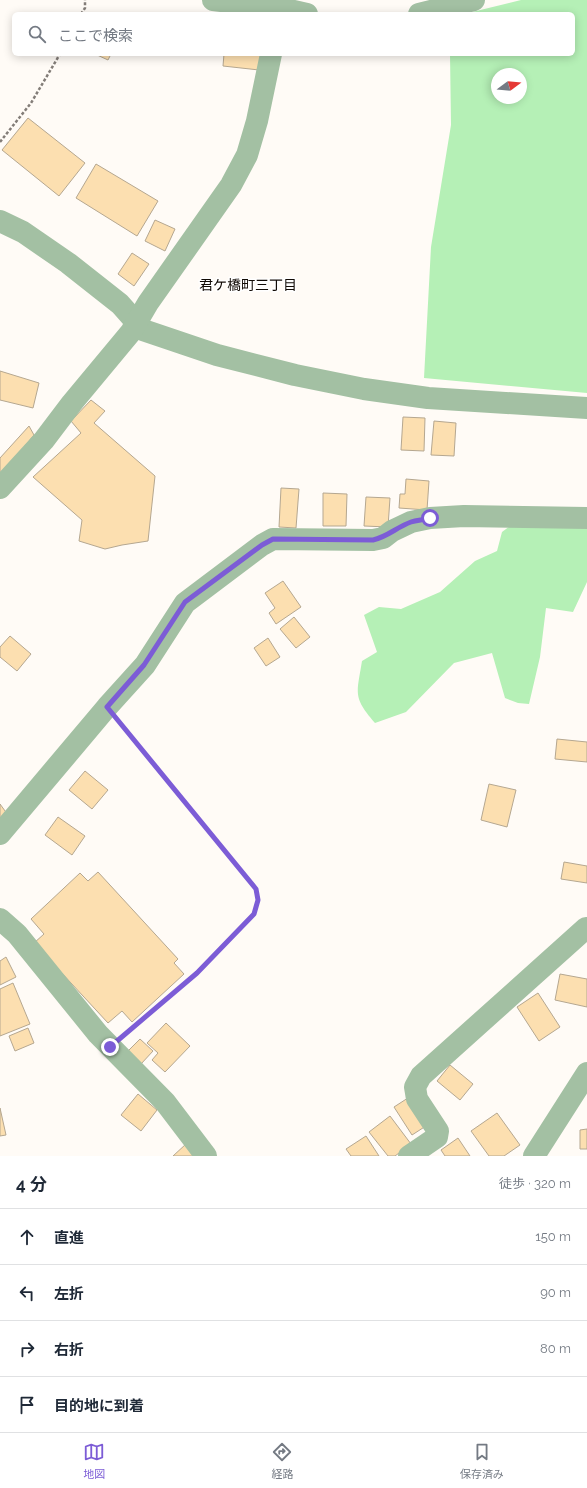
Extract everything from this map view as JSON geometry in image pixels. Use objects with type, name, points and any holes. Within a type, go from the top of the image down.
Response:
[{"type":"street","points":[[213,0],[280,11]]},
{"type":"street","points":[[307,12],[313,0]]},
{"type":"street","points":[[427,12],[474,0]]},
{"type":"street","points":[[0,488],[44,440],[72,403],[131,332],[148,302],[230,185],[247,155],[257,121],[271,56]]},
{"type":"street","points":[[0,221],[23,232],[68,263],[120,304],[144,330],[217,355],[295,375],[364,389],[428,398],[587,408]]},
{"type":"street","points":[[0,834],[144,665],[185,602],[262,545],[273,539],[373,540],[383,538],[392,531],[412,522],[430,518],[464,516],[587,518]]},
{"type":"street","points":[[0,919],[16,934],[98,1034],[165,1102],[206,1156]]},
{"type":"street","points":[[410,1156],[437,1137],[438,1131],[417,1099],[415,1087],[421,1076],[586,928]]},
{"type":"street","points":[[534,1156],[587,1072]]},
{"type":"path","points":[[82,12],[85,8],[85,0]]},
{"type":"path","points":[[0,142],[31,104],[59,56]]},
{"type":"path","points":[[107,707],[256,889],[258,900],[254,914],[197,973],[110,1047]]},
{"type":"green space","points":[[521,0],[587,0],[587,393],[424,378],[431,247],[451,125],[450,56],[575,56],[575,12],[472,12]]},
{"type":"green space","points":[[514,523],[587,527],[587,582],[573,612],[546,608],[540,657],[529,704],[518,703],[505,698],[492,653],[454,663],[406,712],[375,723],[363,707],[359,700],[358,694],[362,661],[377,652],[364,615],[379,607],[401,609],[440,592],[475,561],[497,551],[502,532]]},
{"type":"building","points":[[99,56],[110,56],[108,60]]},
{"type":"building","points":[[224,56],[261,56],[259,70],[223,66]]},
{"type":"building","points":[[28,118],[85,163],[59,196],[2,150]]},
{"type":"building","points":[[96,164],[158,201],[137,236],[76,198]]},
{"type":"building","points":[[155,220],[175,229],[165,251],[145,241]]},
{"type":"building","points":[[132,253],[149,264],[134,286],[118,274]]},
{"type":"building","points":[[0,371],[39,383],[33,408],[0,400]]},
{"type":"building","points":[[91,400],[105,411],[94,423],[155,476],[148,541],[105,549],[79,541],[82,520],[33,477],[81,433],[71,421]]},
{"type":"building","points":[[403,417],[425,418],[424,451],[401,450]]},
{"type":"building","points":[[434,421],[456,423],[454,456],[431,455]]},
{"type":"building","points":[[29,426],[34,435],[0,476],[0,458]]},
{"type":"building","points":[[406,479],[429,481],[427,510],[399,508],[400,494],[405,494]]},
{"type":"building","points":[[281,488],[299,489],[296,528],[279,527]]},
{"type":"building","points":[[323,493],[347,494],[346,526],[323,526]]},
{"type":"building","points":[[366,497],[390,498],[388,527],[364,526]]},
{"type":"building","points":[[283,581],[301,607],[276,624],[269,613],[275,608],[265,593]]},
{"type":"building","points":[[294,617],[310,637],[296,648],[280,629]]},
{"type":"building","points":[[10,636],[31,654],[17,671],[0,657],[0,647]]},
{"type":"building","points":[[268,638],[280,657],[266,666],[254,648]]},
{"type":"building","points":[[557,739],[587,742],[587,762],[555,759]]},
{"type":"building","points":[[85,771],[108,790],[92,809],[69,790]]},
{"type":"building","points":[[489,784],[516,790],[507,827],[481,820]]},
{"type":"building","points":[[0,804],[8,815],[0,821]]},
{"type":"building","points":[[58,817],[85,836],[72,855],[45,835]]},
{"type":"building","points":[[564,862],[587,866],[587,883],[561,879]]},
{"type":"building","points":[[98,872],[178,959],[174,963],[184,974],[132,1022],[122,1011],[108,1023],[34,943],[44,934],[31,919],[80,873],[88,881]]},
{"type":"building","points":[[6,957],[16,977],[0,985],[0,961]]},
{"type":"building","points":[[560,974],[587,979],[587,1007],[555,1000]]},
{"type":"building","points":[[13,983],[30,1024],[0,1036],[0,989]]},
{"type":"building","points":[[538,993],[560,1027],[539,1041],[517,1007]]},
{"type":"building","points":[[166,1023],[190,1046],[165,1072],[152,1060],[158,1053],[147,1043]]},
{"type":"building","points":[[28,1028],[34,1043],[15,1051],[9,1036]]},
{"type":"building","points":[[140,1039],[153,1051],[141,1064],[128,1051]]},
{"type":"building","points":[[450,1065],[473,1084],[460,1100],[437,1081]]},
{"type":"building","points":[[138,1094],[157,1110],[141,1131],[121,1115]]},
{"type":"building","points":[[411,1096],[429,1124],[412,1135],[394,1107]]},
{"type":"building","points":[[0,1108],[6,1135],[0,1136]]},
{"type":"building","points":[[497,1113],[520,1145],[504,1156],[489,1156],[471,1131]]},
{"type":"building","points":[[390,1116],[411,1144],[395,1156],[388,1156],[369,1132]]},
{"type":"building","points":[[587,1129],[587,1149],[580,1149],[580,1130]]},
{"type":"building","points":[[366,1136],[379,1156],[351,1156],[346,1149]]},
{"type":"building","points":[[458,1138],[470,1156],[445,1156],[441,1150]]},
{"type":"building","points":[[186,1144],[197,1156],[173,1156]]},
{"type":"district","name":"君ケ橋町三丁目","points":[[248,285]]},
{"type":"route","points":[[110,1047],[197,973],[254,914],[258,900],[256,889],[107,707],[144,665],[185,602],[262,545],[273,539],[373,540],[383,538],[392,531],[412,522],[430,518]]}]
